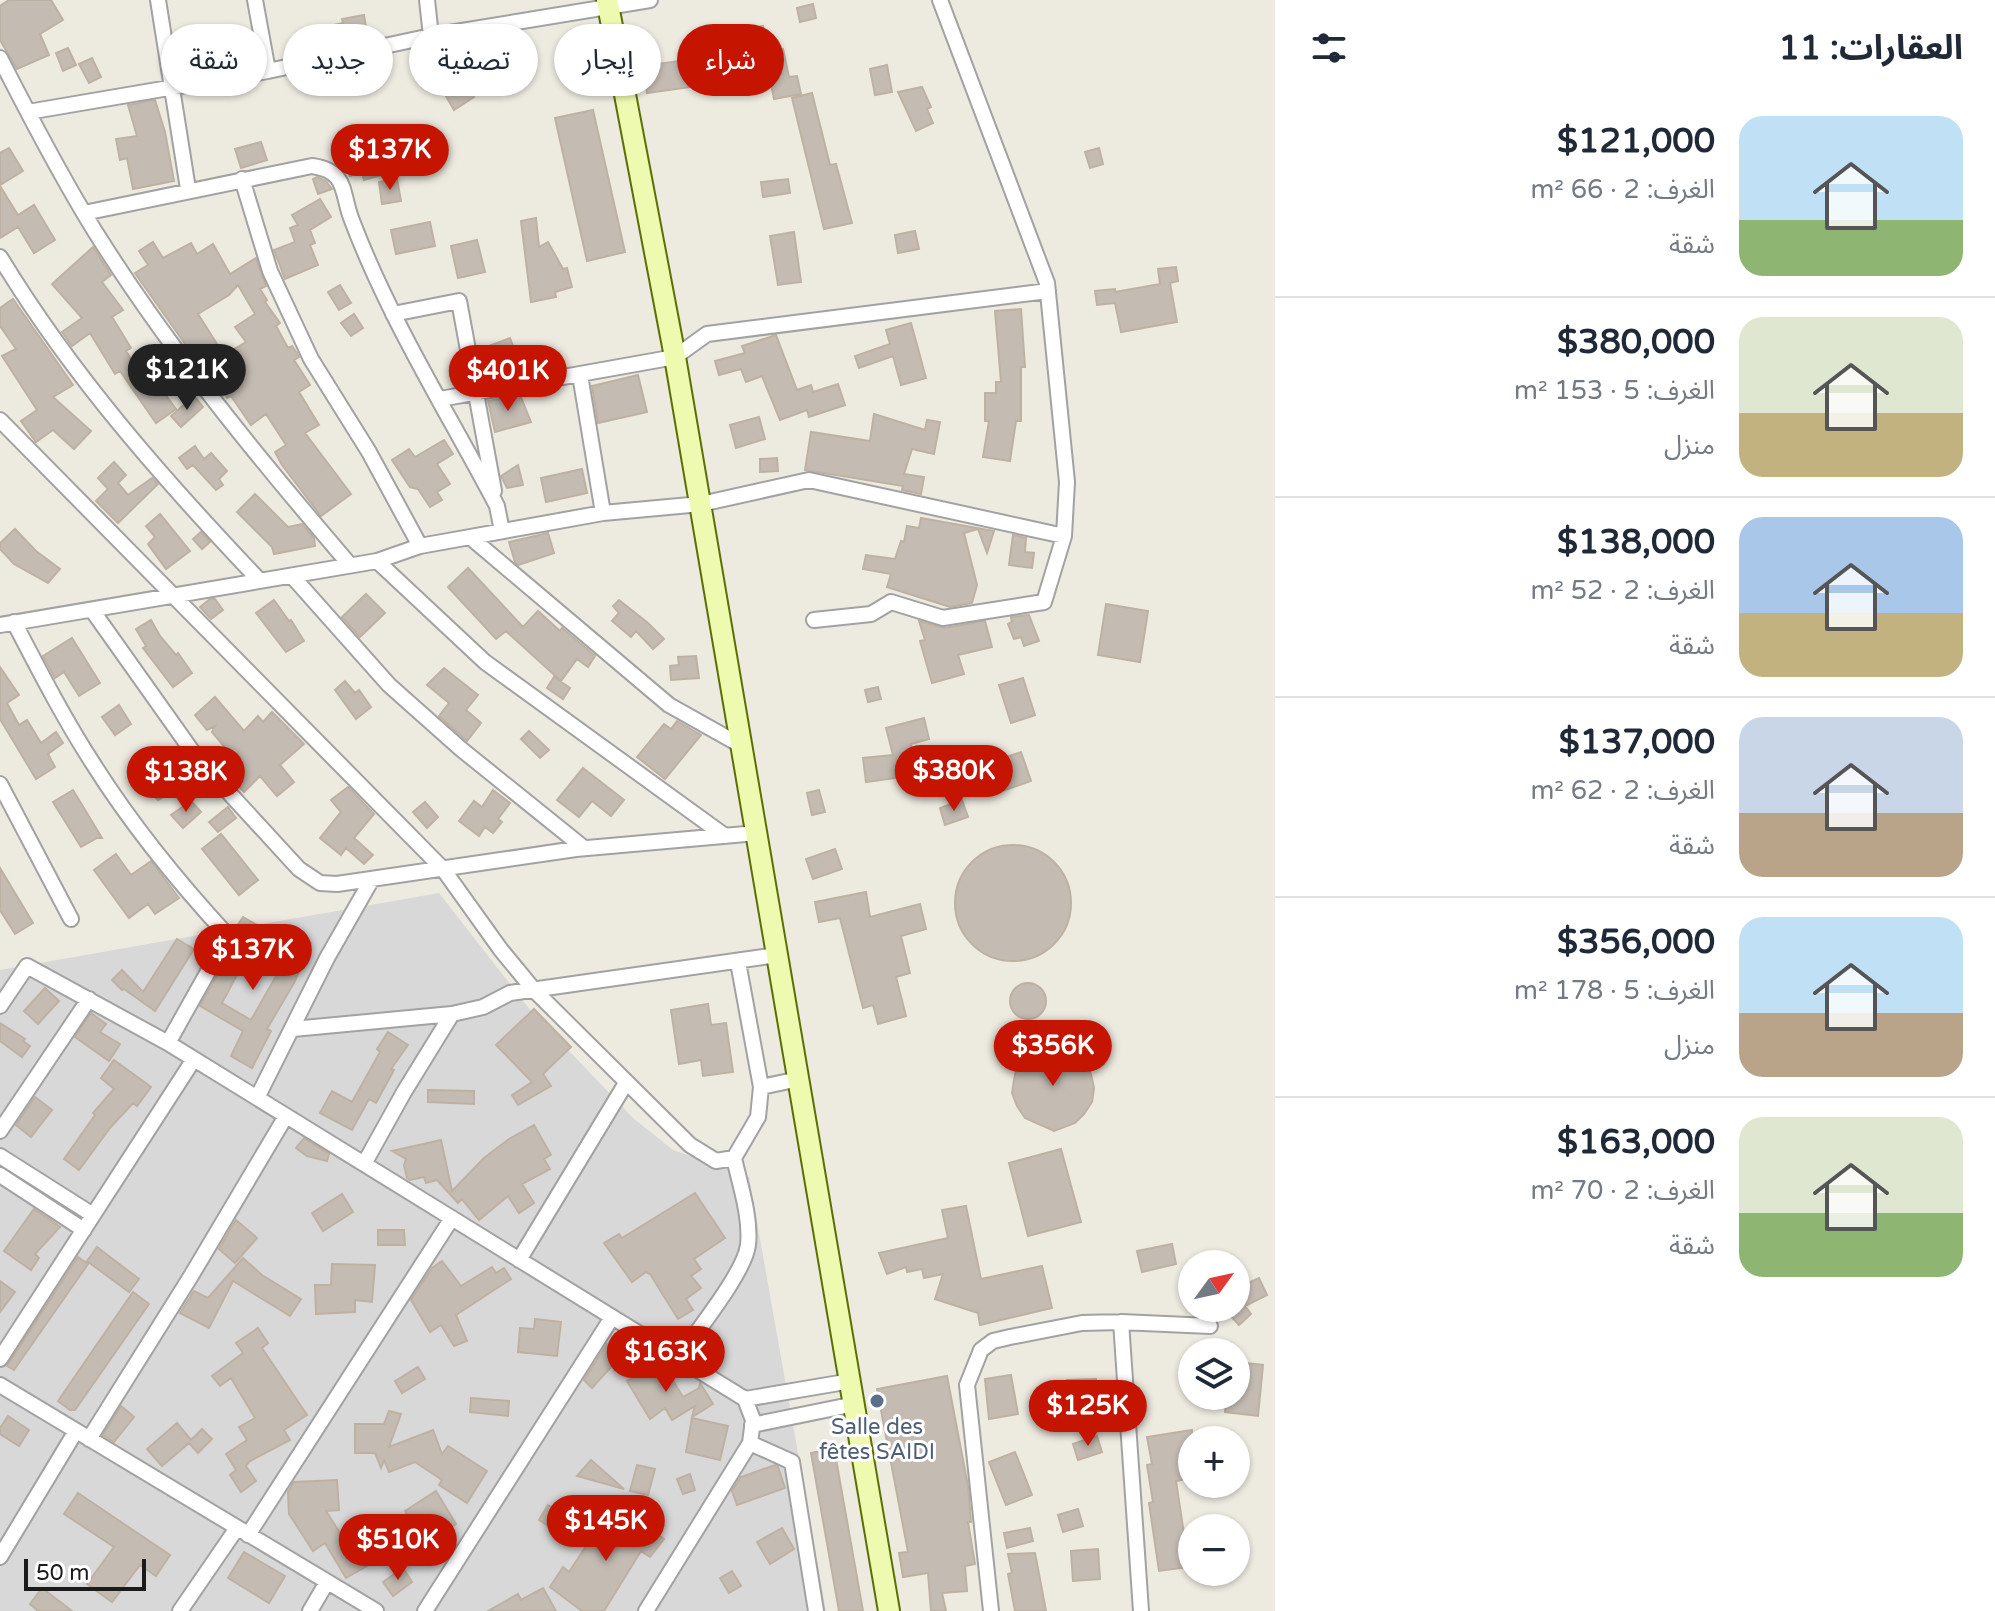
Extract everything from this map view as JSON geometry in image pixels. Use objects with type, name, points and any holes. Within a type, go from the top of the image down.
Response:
[{"type":"street","points":[[158,0],[162,24]]},
{"type":"street","points":[[255,0],[268,71],[409,41]]},
{"type":"street","points":[[427,0],[430,24]]},
{"type":"street","points":[[495,24],[607,3],[650,0]]},
{"type":"street","points":[[814,620],[871,614],[891,602],[943,618],[1044,602],[1064,536],[1067,482],[1048,291],[940,0]]},
{"type":"street","points":[[607,3],[701,504],[889,1611]]},
{"type":"street","points":[[0,58],[84,213],[120,269],[301,507],[350,565]]},
{"type":"street","points":[[28,112],[161,88]]},
{"type":"street","points":[[174,96],[188,189]]},
{"type":"street","points":[[84,213],[188,189],[312,166],[327,168],[339,177],[350,217],[393,314],[497,506]]},
{"type":"street","points":[[242,179],[270,271],[311,359],[369,452],[420,546]]},
{"type":"street","points":[[0,257],[52,335],[133,443],[260,581]]},
{"type":"street","points":[[440,399],[675,357],[707,334],[1048,291]]},
{"type":"street","points":[[393,314],[459,301],[502,531]]},
{"type":"street","points":[[580,375],[603,513]]},
{"type":"street","points":[[0,420],[443,869],[534,990],[626,1083],[690,1145],[716,1161],[734,1158]]},
{"type":"street","points":[[168,1043],[228,936],[147,838],[93,764],[7,624],[377,561],[420,546],[603,513],[701,504],[809,480],[1064,536]]},
{"type":"street","points":[[470,537],[669,705],[742,746]]},
{"type":"street","points":[[377,561],[485,662],[725,836]]},
{"type":"street","points":[[292,576],[389,685],[461,749],[584,848]]},
{"type":"street","points":[[92,610],[197,758],[299,869],[320,883],[337,884],[584,848],[757,833]]},
{"type":"street","points":[[0,784],[71,919]]},
{"type":"street","points":[[257,1098],[327,958],[372,879]]},
{"type":"street","points":[[293,1029],[452,1014],[483,1007],[510,993],[777,955]]},
{"type":"street","points":[[679,1357],[728,1286],[748,1249],[748,1231],[734,1158],[758,1117],[761,1087],[738,962]]},
{"type":"street","points":[[0,1006],[27,966],[168,1043],[745,1399],[753,1420],[750,1443],[646,1611]]},
{"type":"street","points":[[0,1131],[89,999]]},
{"type":"street","points":[[364,1164],[452,1014]]},
{"type":"street","points":[[0,1359],[194,1059]]},
{"type":"street","points":[[761,1087],[799,1079]]},
{"type":"street","points":[[519,1260],[626,1083]]},
{"type":"street","points":[[0,1557],[191,1276],[286,1116]]},
{"type":"street","points":[[0,1156],[93,1215]]},
{"type":"street","points":[[0,1175],[84,1230]]},
{"type":"street","points":[[180,1611],[242,1531],[452,1218]]},
{"type":"street","points":[[425,1611],[611,1319]]},
{"type":"street","points":[[1121,1322],[1141,1611]]},
{"type":"street","points":[[991,1611],[967,1385],[981,1350],[993,1341],[1082,1323],[1210,1326]]},
{"type":"street","points":[[745,1399],[851,1381]]},
{"type":"street","points":[[0,1385],[376,1611]]},
{"type":"street","points":[[752,1425],[855,1404]]},
{"type":"street","points":[[750,1443],[792,1462],[816,1611]]},
{"type":"street","points":[[310,1611],[327,1582]]},
{"type":"shaded area","points":[[439,893],[531,1011],[633,1118],[673,1150],[749,1177],[826,1611],[0,1611],[0,970]]},
{"type":"building","points":[[9,0],[51,0],[63,20],[40,34],[49,55],[17,69],[0,40],[0,6]]},
{"type":"building","points":[[813,4],[816,18],[800,22],[797,8]]},
{"type":"building","points":[[364,15],[366,24],[338,24],[343,23],[342,19]]},
{"type":"building","points":[[68,48],[76,65],[63,71],[56,53]]},
{"type":"building","points":[[784,54],[789,77],[797,76],[801,94],[774,99],[773,96],[784,96]]},
{"type":"building","points":[[92,58],[101,77],[89,83],[79,64]]},
{"type":"building","points":[[677,61],[677,89],[661,91],[661,64]]},
{"type":"building","points":[[887,65],[892,92],[875,95],[870,69]]},
{"type":"building","points":[[922,87],[931,107],[927,109],[933,123],[916,131],[898,92]]},
{"type":"building","points":[[812,93],[830,165],[836,164],[852,223],[824,229],[792,98]]},
{"type":"building","points":[[446,96],[473,96],[474,97],[454,110]]},
{"type":"building","points":[[155,100],[165,132],[174,181],[133,189],[127,158],[120,160],[116,139],[137,136],[128,105]]},
{"type":"building","points":[[593,110],[625,252],[587,261],[555,118]]},
{"type":"building","points":[[261,142],[267,160],[241,168],[235,149]]},
{"type":"building","points":[[9,148],[23,171],[0,185],[0,153]]},
{"type":"building","points":[[373,148],[381,175],[364,180],[362,172],[350,176],[345,156]]},
{"type":"building","points":[[1099,148],[1103,164],[1090,168],[1085,152]]},
{"type":"building","points":[[317,177],[326,181],[332,189],[318,194],[313,179]]},
{"type":"building","points":[[397,179],[401,201],[382,204],[379,182]]},
{"type":"building","points":[[788,179],[790,193],[763,197],[761,182]]},
{"type":"building","points":[[0,186],[18,215],[34,205],[55,240],[34,253],[18,227],[0,238]]},
{"type":"building","points":[[320,199],[331,217],[310,230],[315,243],[310,245],[318,265],[285,279],[274,250],[295,242],[290,228],[298,225],[292,215]]},
{"type":"building","points":[[536,218],[539,247],[548,242],[563,269],[567,268],[572,287],[555,292],[556,297],[531,302],[521,221]]},
{"type":"building","points":[[430,222],[435,246],[396,254],[391,230]]},
{"type":"building","points":[[915,231],[919,249],[898,253],[895,235]]},
{"type":"building","points":[[794,232],[801,282],[778,285],[770,236]]},
{"type":"building","points":[[477,240],[485,272],[458,278],[451,246]]},
{"type":"building","points":[[153,242],[163,258],[191,243],[197,254],[213,244],[230,274],[256,258],[266,286],[260,289],[267,300],[265,302],[280,323],[276,326],[288,348],[292,346],[297,353],[299,357],[294,360],[310,385],[299,392],[319,425],[305,433],[351,494],[321,516],[282,465],[275,452],[286,445],[266,414],[251,425],[231,396],[227,398],[221,390],[195,348],[190,351],[135,273],[148,265],[139,251]],"holes":[[[238,285],[255,314],[235,327],[246,342],[224,355],[198,314],[229,295]]]},
{"type":"building","points":[[93,247],[111,275],[102,282],[123,310],[112,317],[131,348],[126,351],[146,383],[153,378],[176,409],[156,423],[120,371],[115,374],[90,333],[72,346],[62,332],[82,318],[52,284]]},
{"type":"building","points":[[1176,267],[1178,281],[1170,283],[1177,322],[1121,332],[1115,303],[1097,305],[1095,291],[1115,289],[1115,292],[1160,284],[1158,269]]},
{"type":"building","points":[[340,285],[351,303],[339,310],[328,292]]},
{"type":"building","points":[[13,299],[73,385],[53,397],[91,431],[74,449],[53,430],[36,442],[21,421],[37,410],[2,356],[16,349],[0,326],[0,308]]},
{"type":"building","points":[[1021,309],[1025,367],[1021,367],[1021,421],[1016,421],[1010,461],[983,457],[989,421],[985,421],[985,393],[996,393],[996,382],[1001,382],[995,311]]},
{"type":"building","points":[[354,314],[363,328],[351,336],[341,323]]},
{"type":"building","points":[[911,323],[926,378],[901,385],[893,356],[859,368],[855,356],[890,344],[886,330]]},
{"type":"building","points":[[776,335],[797,390],[811,385],[813,392],[838,384],[845,405],[809,417],[807,410],[780,420],[762,376],[746,382],[741,369],[719,375],[715,361],[745,353],[742,346]]},
{"type":"building","points":[[510,338],[518,359],[486,372],[478,350]]},
{"type":"building","points":[[638,375],[647,412],[598,423],[592,386]]},
{"type":"building","points":[[520,395],[531,422],[495,432],[488,401]]},
{"type":"building","points":[[194,396],[203,407],[181,427],[171,416]]},
{"type":"building","points":[[874,414],[925,430],[927,420],[940,422],[934,454],[912,449],[904,474],[924,477],[921,494],[902,490],[903,486],[805,470],[811,432],[870,441]]},
{"type":"building","points":[[759,417],[765,439],[736,448],[730,425]]},
{"type":"building","points":[[444,440],[453,454],[437,464],[450,484],[437,492],[442,500],[430,507],[418,489],[410,487],[392,460],[409,449],[415,457]]},
{"type":"building","points":[[195,446],[204,459],[211,453],[227,471],[219,479],[223,485],[216,490],[193,465],[187,469],[179,458]]},
{"type":"building","points":[[777,458],[778,471],[760,472],[760,459]]},
{"type":"building","points":[[114,462],[126,475],[118,483],[128,495],[152,478],[158,484],[118,523],[96,501],[108,489],[98,478]]},
{"type":"building","points":[[518,465],[523,485],[507,488],[501,476]]},
{"type":"building","points":[[582,469],[587,493],[546,502],[541,478]]},
{"type":"building","points":[[255,494],[288,527],[302,524],[314,538],[315,546],[274,554],[272,547],[237,512]]},
{"type":"building","points":[[160,514],[190,551],[166,569],[148,544],[155,537],[146,526]]},
{"type":"building","points":[[921,518],[994,531],[987,553],[978,529],[964,533],[977,585],[972,603],[950,607],[887,587],[891,574],[863,569],[866,555],[895,559],[901,541],[904,542],[907,526],[919,528]]},
{"type":"building","points":[[15,529],[36,551],[60,569],[48,583],[14,564],[0,549],[0,543]]},
{"type":"building","points":[[201,532],[210,542],[202,549],[193,539]]},
{"type":"building","points":[[548,533],[554,553],[518,565],[515,562],[509,542]]},
{"type":"building","points":[[1013,535],[1026,538],[1025,552],[1034,553],[1032,568],[1009,565]]},
{"type":"building","points":[[468,568],[523,627],[538,611],[560,631],[562,628],[595,656],[588,667],[577,659],[561,681],[506,631],[496,639],[448,587]]},
{"type":"building","points":[[366,594],[385,613],[360,637],[342,617]]},
{"type":"building","points":[[215,599],[223,610],[211,619],[200,607]]},
{"type":"building","points":[[274,600],[304,641],[286,652],[256,613]]},
{"type":"building","points":[[619,600],[664,639],[653,649],[636,631],[631,637],[612,621],[619,613],[613,606]]},
{"type":"building","points":[[1106,604],[1148,611],[1140,662],[1098,655]]},
{"type":"building","points":[[1029,615],[1039,641],[1024,646],[1021,637],[1014,639],[1008,624],[1012,622],[1011,617]]},
{"type":"building","points":[[151,620],[160,636],[176,655],[178,653],[192,673],[173,687],[143,648],[146,646],[136,629]]},
{"type":"building","points":[[919,621],[944,628],[985,621],[992,647],[958,655],[964,674],[932,683],[920,641],[925,640]]},
{"type":"building","points":[[72,638],[100,683],[79,696],[64,672],[55,678],[43,656]]},
{"type":"building","points":[[696,656],[699,678],[671,680],[670,666],[679,665],[678,657]]},
{"type":"building","points":[[0,667],[19,695],[7,703],[19,725],[27,720],[41,743],[56,732],[63,743],[48,754],[55,767],[36,779],[0,719]]},
{"type":"building","points":[[444,668],[478,695],[466,710],[481,723],[467,741],[439,716],[449,703],[427,685]]},
{"type":"building","points":[[554,677],[570,688],[563,699],[547,688]]},
{"type":"building","points":[[1023,678],[1035,715],[1011,723],[999,685]]},
{"type":"building","points":[[345,681],[355,693],[359,690],[371,707],[356,719],[335,690]]},
{"type":"building","points":[[878,687],[881,699],[868,702],[865,690]]},
{"type":"building","points":[[215,697],[244,731],[258,716],[263,722],[272,712],[304,744],[280,765],[294,782],[277,796],[260,776],[244,792],[233,780],[244,770],[212,732],[215,726],[207,730],[195,715]]},
{"type":"building","points":[[119,705],[131,724],[115,735],[102,717]]},
{"type":"building","points":[[924,718],[929,739],[911,744],[917,775],[866,782],[863,758],[893,755],[886,728]]},
{"type":"building","points":[[677,721],[701,735],[665,779],[637,757],[664,724],[671,729]]},
{"type":"building","points":[[529,731],[549,750],[540,758],[521,739]]},
{"type":"building","points":[[1021,752],[1031,781],[988,796],[982,781],[996,776],[992,762]]},
{"type":"building","points":[[583,768],[624,800],[611,816],[592,801],[579,817],[557,800]]},
{"type":"building","points":[[165,772],[179,788],[158,800],[147,788]]},
{"type":"building","points":[[348,787],[374,814],[354,838],[373,855],[364,864],[346,848],[341,855],[320,838],[341,812],[331,800]]},
{"type":"building","points":[[73,790],[102,838],[81,847],[53,802]]},
{"type":"building","points":[[493,790],[510,803],[498,819],[502,822],[493,833],[485,827],[479,836],[459,821],[474,801],[482,807]]},
{"type":"building","points":[[819,790],[825,812],[812,815],[807,793]]},
{"type":"building","points":[[962,800],[968,817],[945,825],[940,808]]},
{"type":"building","points":[[191,801],[201,812],[183,828],[171,815]]},
{"type":"building","points":[[425,802],[438,817],[427,828],[413,812]]},
{"type":"building","points":[[228,807],[236,818],[218,832],[209,822]]},
{"type":"building","points":[[221,834],[258,880],[239,895],[202,849]]},
{"type":"building","points":[[1013,845],[1035,849],[1054,862],[1067,881],[1071,903],[1067,925],[1054,944],[1035,957],[1013,961],[991,957],[972,944],[959,925],[955,903],[959,881],[972,862],[991,849]]},
{"type":"building","points":[[835,849],[842,869],[813,879],[806,859]]},
{"type":"building","points":[[116,854],[131,875],[151,861],[179,898],[155,914],[148,904],[129,918],[94,870]]},
{"type":"building","points":[[0,868],[33,923],[15,934],[0,910]]},
{"type":"building","points":[[866,892],[870,917],[920,904],[926,929],[901,936],[910,973],[896,977],[906,1016],[878,1024],[873,1005],[863,1008],[840,918],[819,922],[815,902]]},
{"type":"building","points":[[243,917],[262,928],[222,1003],[251,1020],[296,936],[311,943],[294,983],[267,1029],[271,1031],[252,1068],[231,1056],[243,1031],[200,1006],[237,941],[235,929]]},
{"type":"building","points":[[177,939],[194,949],[155,1011],[112,980],[122,970],[143,992]]},
{"type":"building","points":[[1028,983],[1041,988],[1046,1001],[1041,1014],[1028,1019],[1015,1014],[1010,1001],[1015,988]]},
{"type":"building","points":[[45,988],[59,1001],[38,1024],[24,1011]]},
{"type":"building","points":[[708,1004],[711,1025],[726,1023],[733,1072],[703,1076],[701,1060],[679,1064],[671,1010]]},
{"type":"building","points":[[534,1009],[571,1047],[543,1074],[551,1086],[518,1105],[512,1095],[532,1082],[496,1045]]},
{"type":"building","points":[[91,1013],[106,1024],[100,1032],[120,1044],[109,1061],[75,1037]]},
{"type":"building","points":[[0,1023],[25,1039],[23,1041],[30,1046],[22,1057],[0,1041]]},
{"type":"building","points":[[388,1032],[408,1045],[391,1069],[394,1070],[376,1103],[369,1099],[352,1130],[320,1113],[332,1091],[352,1102]]},
{"type":"building","points":[[1046,1048],[1060,1048],[1074,1053],[1091,1074],[1094,1088],[1092,1102],[1084,1114],[1075,1123],[1054,1131],[1025,1118],[1012,1093],[1015,1074],[1022,1062]]},
{"type":"building","points":[[114,1060],[151,1087],[137,1106],[133,1103],[110,1128],[79,1170],[64,1159],[95,1115],[93,1113],[114,1089],[101,1078]]},
{"type":"building","points":[[428,1090],[474,1091],[474,1104],[428,1102]]},
{"type":"building","points":[[35,1097],[52,1110],[31,1137],[16,1125]]},
{"type":"building","points":[[534,1125],[551,1155],[544,1159],[550,1169],[522,1184],[534,1203],[519,1213],[508,1196],[479,1220],[462,1199],[458,1203],[437,1180],[426,1183],[424,1177],[407,1178],[406,1159],[392,1151],[441,1140],[452,1191],[484,1158]]},
{"type":"building","points":[[304,1138],[329,1154],[327,1161],[307,1156],[296,1148]]},
{"type":"building","points":[[1061,1149],[1081,1222],[1028,1236],[1009,1163]]},
{"type":"building","points":[[695,1193],[725,1238],[694,1259],[701,1269],[691,1276],[701,1288],[686,1299],[693,1310],[678,1319],[650,1274],[646,1272],[632,1282],[604,1243],[619,1234],[622,1238]]},
{"type":"building","points":[[342,1194],[353,1212],[323,1231],[312,1213]]},
{"type":"building","points":[[966,1206],[981,1279],[1042,1266],[1052,1308],[980,1325],[978,1313],[935,1299],[943,1274],[924,1278],[922,1269],[907,1272],[906,1267],[887,1274],[879,1253],[948,1238],[942,1210]]},
{"type":"building","points":[[34,1209],[60,1227],[35,1254],[39,1258],[31,1270],[4,1251]]},
{"type":"building","points":[[236,1220],[257,1238],[235,1263],[219,1249]]},
{"type":"building","points":[[378,1230],[404,1230],[405,1245],[378,1245]]},
{"type":"building","points":[[1172,1244],[1176,1264],[1142,1272],[1137,1251]]},
{"type":"building","points":[[97,1247],[139,1279],[129,1292],[87,1261]]},
{"type":"building","points":[[78,1257],[88,1264],[14,1370],[7,1366]]},
{"type":"building","points":[[243,1258],[262,1275],[301,1299],[290,1316],[233,1281],[209,1328],[180,1313],[194,1291],[208,1298]]},
{"type":"building","points":[[442,1261],[461,1286],[492,1267],[496,1273],[504,1268],[511,1279],[456,1315],[467,1341],[454,1346],[441,1325],[430,1332],[411,1300],[432,1268]]},
{"type":"building","points":[[332,1264],[375,1265],[372,1302],[355,1300],[355,1312],[316,1314],[315,1285],[331,1285]]},
{"type":"building","points":[[1259,1278],[1267,1295],[1250,1304],[1250,1282]]},
{"type":"building","points":[[0,1281],[15,1292],[0,1312]]},
{"type":"building","points":[[133,1292],[149,1304],[75,1410],[70,1410],[58,1401]]},
{"type":"building","points":[[535,1319],[561,1322],[557,1356],[518,1352],[520,1328],[534,1329]]},
{"type":"building","points":[[258,1328],[268,1343],[262,1348],[307,1415],[284,1430],[290,1440],[250,1461],[246,1466],[256,1481],[241,1492],[230,1475],[236,1470],[226,1454],[247,1440],[239,1427],[255,1418],[231,1378],[220,1386],[212,1376],[243,1353],[236,1343]]},
{"type":"building","points":[[607,1344],[621,1356],[592,1388],[584,1380]]},
{"type":"building","points":[[661,1361],[683,1397],[699,1388],[700,1383],[713,1404],[692,1417],[695,1406],[672,1420],[665,1408],[650,1419],[627,1381]]},
{"type":"building","points":[[1250,1364],[1263,1365],[1258,1416],[1225,1412],[1250,1410]]},
{"type":"building","points":[[418,1367],[425,1379],[402,1393],[395,1381]]},
{"type":"building","points":[[1011,1375],[1018,1414],[989,1419],[985,1379]]},
{"type":"building","points":[[947,1376],[968,1486],[971,1522],[968,1522],[975,1564],[965,1566],[967,1591],[942,1593],[946,1611],[931,1611],[928,1573],[903,1577],[899,1553],[908,1552],[877,1389]]},
{"type":"building","points":[[1096,1379],[1097,1404],[1068,1406],[1067,1380]]},
{"type":"building","points":[[471,1398],[509,1401],[508,1416],[470,1412]]},
{"type":"building","points":[[121,1406],[134,1417],[114,1442],[103,1435]]},
{"type":"building","points":[[389,1411],[401,1414],[389,1447],[433,1430],[442,1454],[448,1446],[487,1471],[467,1503],[439,1485],[442,1480],[415,1462],[389,1472],[384,1460],[381,1468],[375,1453],[355,1453],[355,1424],[384,1424]]},
{"type":"building","points":[[8,1416],[29,1430],[19,1446],[0,1434],[0,1428]]},
{"type":"building","points":[[692,1418],[728,1426],[720,1460],[686,1452]]},
{"type":"building","points":[[177,1423],[191,1440],[202,1429],[212,1439],[198,1453],[189,1443],[162,1466],[147,1449]]},
{"type":"building","points":[[1178,1432],[1176,1481],[1181,1514],[1178,1514],[1178,1568],[1159,1571],[1149,1503],[1153,1502],[1147,1465],[1152,1464],[1147,1437]]},
{"type":"building","points":[[1097,1436],[1102,1452],[1078,1460],[1073,1444]]},
{"type":"building","points":[[834,1448],[863,1611],[839,1611],[811,1453]]},
{"type":"building","points":[[1015,1452],[1032,1495],[1006,1505],[989,1462]]},
{"type":"building","points":[[591,1460],[624,1489],[577,1476]]},
{"type":"building","points":[[637,1465],[655,1469],[648,1495],[630,1491]]},
{"type":"building","points":[[775,1465],[785,1488],[737,1505],[732,1491],[741,1477]]},
{"type":"building","points":[[690,1474],[695,1490],[683,1494],[677,1479]]},
{"type":"building","points":[[337,1480],[339,1510],[326,1511],[347,1544],[355,1540],[358,1546],[369,1539],[378,1553],[364,1561],[367,1566],[346,1578],[325,1543],[313,1551],[289,1514],[288,1492],[294,1482]]},
{"type":"building","points":[[436,1491],[456,1524],[425,1543],[405,1511]]},
{"type":"building","points":[[78,1493],[170,1555],[156,1576],[140,1565],[112,1602],[87,1584],[114,1547],[64,1514]]},
{"type":"building","points":[[548,1505],[572,1521],[563,1535],[539,1520]]},
{"type":"building","points":[[618,1507],[664,1539],[650,1557],[641,1551],[604,1611],[582,1611],[550,1587],[563,1567],[569,1572],[594,1534],[598,1537]]},
{"type":"building","points":[[1078,1509],[1083,1526],[1063,1532],[1058,1515]]},
{"type":"building","points":[[782,1528],[794,1549],[770,1564],[757,1542]]},
{"type":"building","points":[[1030,1528],[1033,1541],[1007,1548],[1004,1533]]},
{"type":"building","points":[[1098,1549],[1100,1579],[1073,1581],[1071,1551]]},
{"type":"building","points":[[244,1552],[285,1576],[269,1603],[228,1578]]},
{"type":"building","points":[[1035,1553],[1046,1611],[1015,1611],[1008,1574],[1012,1573],[1008,1554]]},
{"type":"building","points":[[403,1568],[412,1582],[393,1596],[383,1582]]},
{"type":"building","points":[[732,1571],[741,1586],[729,1593],[720,1578]]},
{"type":"building","points":[[42,1588],[72,1611],[38,1611],[30,1604]]},
{"type":"building","points":[[543,1588],[556,1611],[488,1611],[518,1594],[521,1600]]},
{"type":"place","name":"Salle des fêtes SAIDI","points":[[877,1401]]}]
